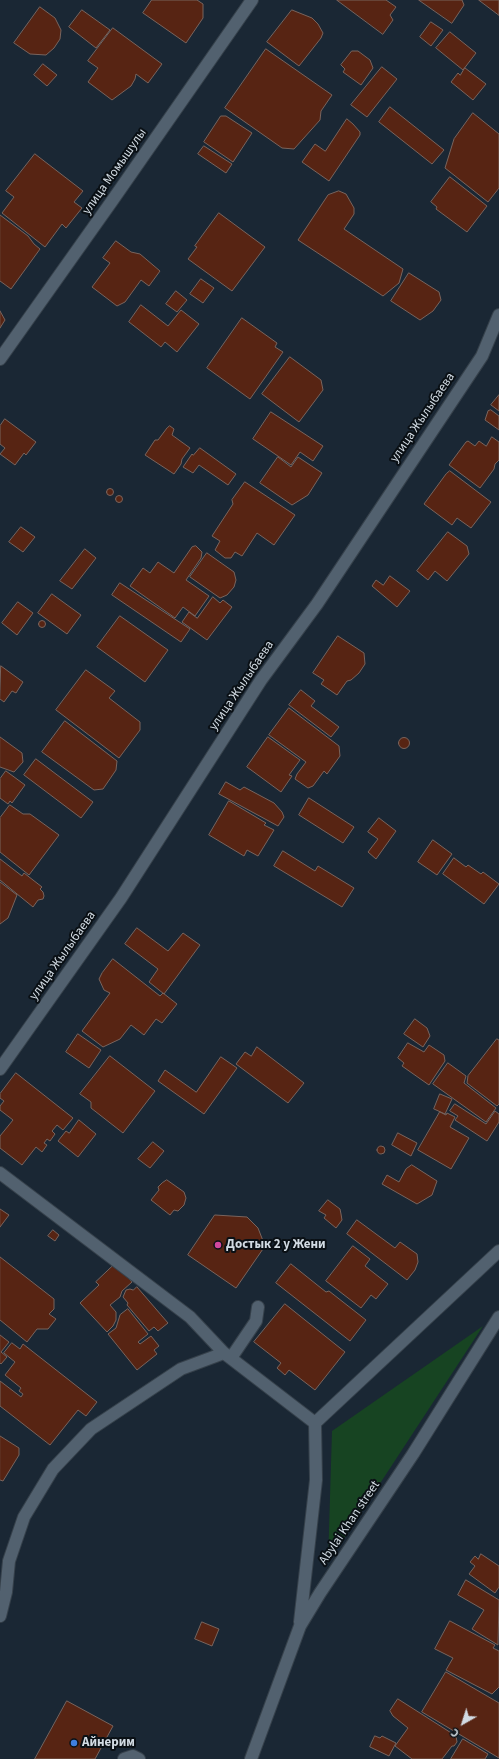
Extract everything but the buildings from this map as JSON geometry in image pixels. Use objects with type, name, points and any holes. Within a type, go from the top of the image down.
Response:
[{"type":"street","name":"улица Момышулы","points":[[0,359],[122,188],[252,0]]},
{"type":"street","name":"улица Жылыбаева","points":[[0,1069],[121,898],[261,680],[317,604],[482,356],[499,315]]},
{"type":"street","points":[[0,1173],[190,1317],[228,1355],[315,1423]]},
{"type":"street","points":[[300,1626],[316,1480],[315,1423],[499,1251]]},
{"type":"street","points":[[0,1616],[6,1592],[9,1561],[24,1516],[53,1469],[91,1429],[181,1369],[228,1355],[256,1321],[258,1307]]},
{"type":"street","name":"Abylai Khan street","points":[[251,1759],[300,1626],[320,1593],[413,1454],[499,1317]]},
{"type":"street","points":[[124,1759],[133,1756],[139,1759]]},
{"type":"green space","points":[[483,1326],[328,1563],[332,1431]]},
{"type":"place","name":"Достык 2 у Жени","points":[[218,1245]]},
{"type":"place","name":"Айнерим","points":[[74,1743]]}]
